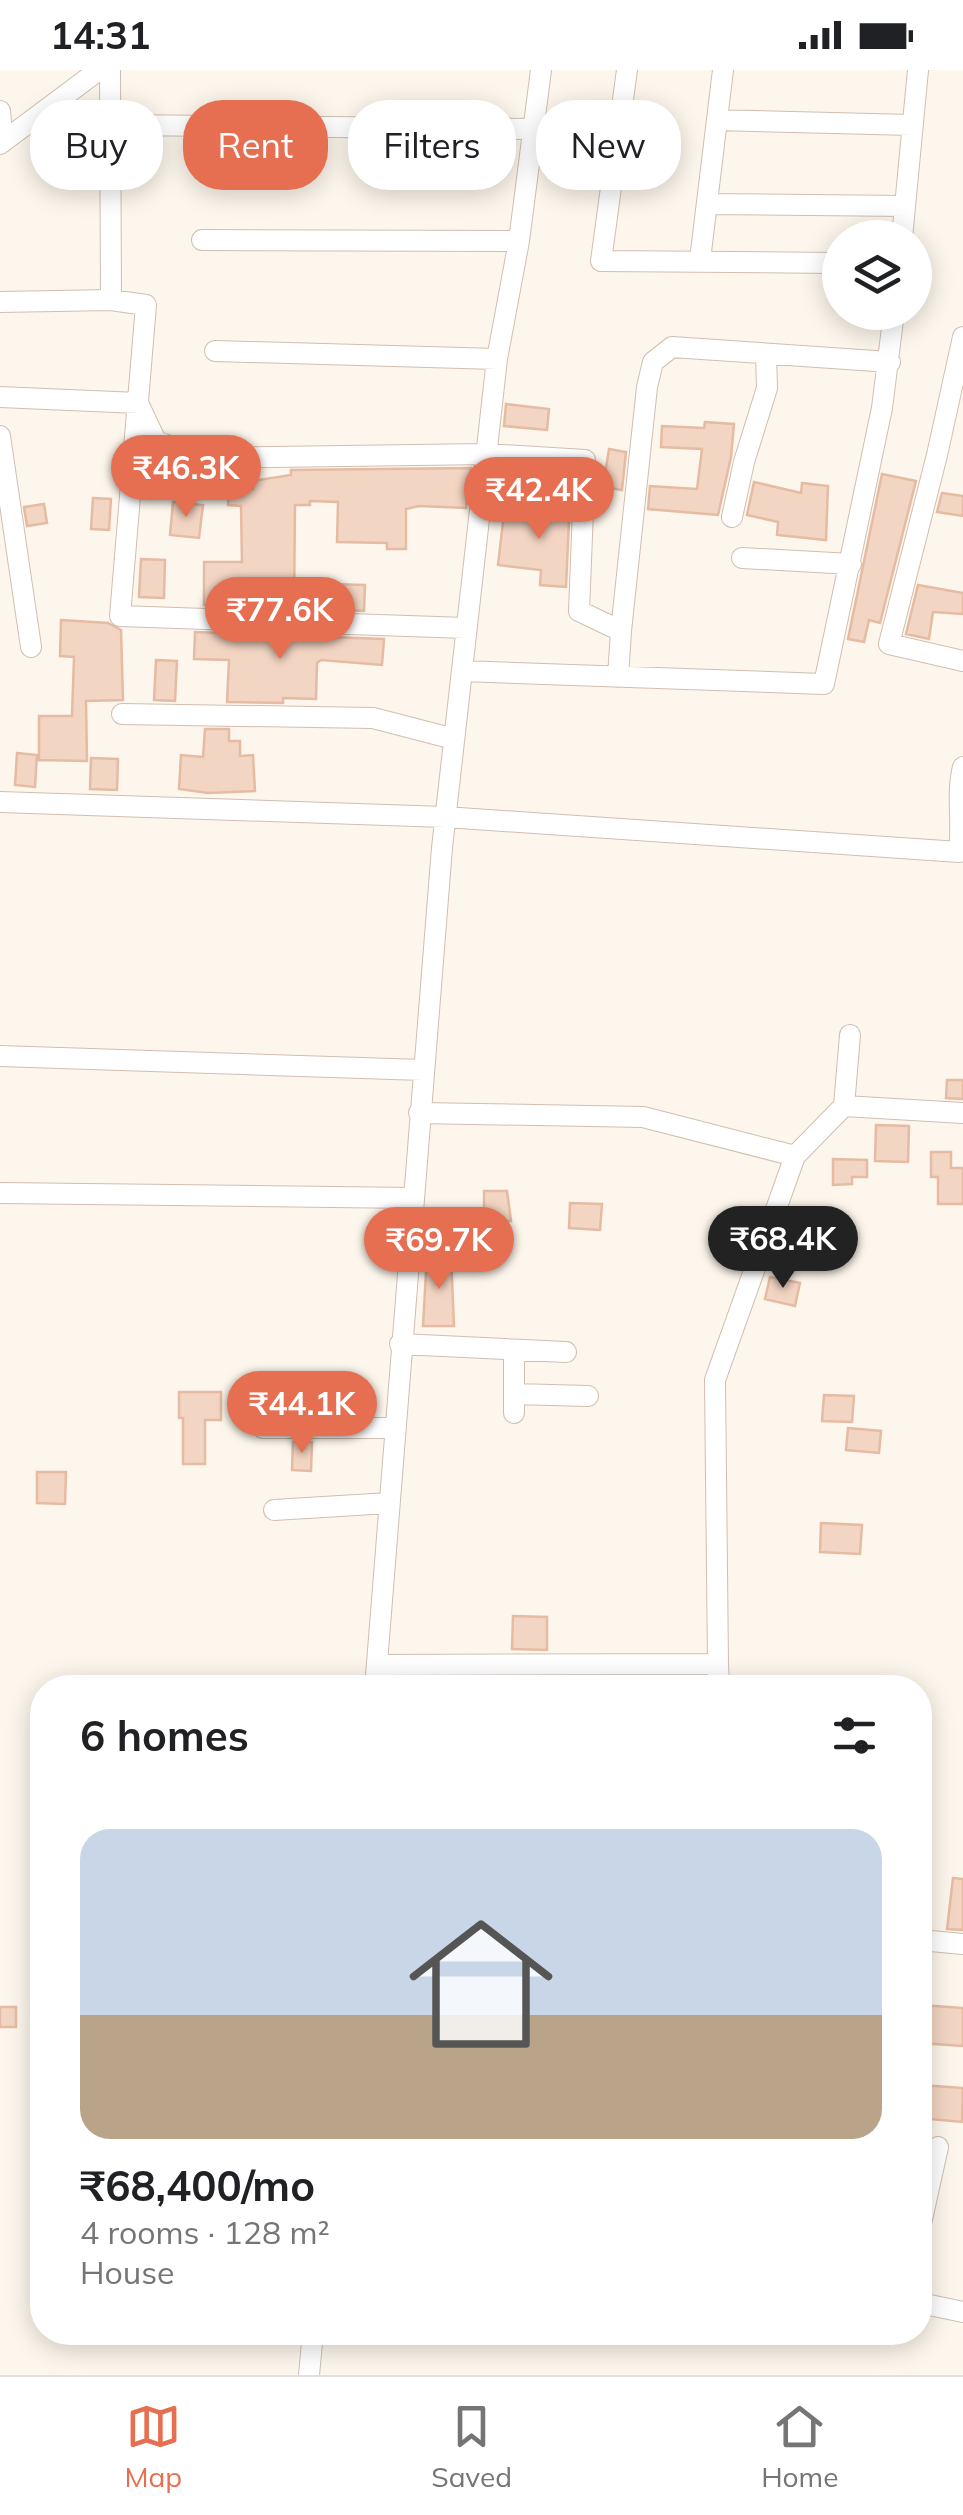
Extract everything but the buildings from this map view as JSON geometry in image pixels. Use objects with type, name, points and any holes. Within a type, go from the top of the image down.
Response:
[{"type":"street","points":[[67,70],[70,93]]},
{"type":"street","points":[[1,143],[98,70]]},
{"type":"street","points":[[110,70],[111,100]]},
{"type":"street","points":[[377,1675],[393,1428],[445,818],[496,359],[519,241],[542,70]]},
{"type":"street","points":[[627,70],[601,261],[822,263]]},
{"type":"street","points":[[700,260],[723,70]]},
{"type":"street","points":[[904,220],[918,70]]},
{"type":"street","points":[[0,111],[1,143]]},
{"type":"street","points":[[717,120],[912,125]]},
{"type":"street","points":[[163,125],[533,129]]},
{"type":"street","points":[[112,190],[112,300]]},
{"type":"street","points":[[708,204],[905,206]]},
{"type":"street","points":[[202,240],[519,241]]},
{"type":"street","points":[[0,302],[112,300],[146,305],[120,616],[466,628]]},
{"type":"street","points":[[462,671],[824,684],[851,564],[890,362],[893,330]]},
{"type":"street","points":[[963,337],[889,644],[963,661]]},
{"type":"street","points":[[618,677],[646,387],[653,362],[672,347],[890,362]]},
{"type":"street","points":[[215,352],[496,359]]},
{"type":"street","points":[[732,516],[767,388],[766,354]]},
{"type":"street","points":[[0,397],[138,403]]},
{"type":"street","points":[[138,403],[156,441],[202,458],[486,454],[585,460],[580,611],[621,631]]},
{"type":"street","points":[[0,436],[31,647]]},
{"type":"street","points":[[742,558],[851,564]]},
{"type":"street","points":[[122,714],[373,718],[454,739]]},
{"type":"street","points":[[0,802],[445,818],[959,852],[959,781],[963,767]]},
{"type":"street","points":[[718,1675],[715,1380],[795,1156],[844,1106],[850,1035]]},
{"type":"street","points":[[0,1056],[423,1070]]},
{"type":"street","points":[[844,1106],[963,1113]]},
{"type":"street","points":[[420,1112],[644,1117],[795,1156]]},
{"type":"street","points":[[0,1193],[412,1198]]},
{"type":"street","points":[[400,1344],[566,1352]]},
{"type":"street","points":[[514,1350],[514,1403],[588,1396]]},
{"type":"street","points":[[263,1428],[393,1428]]},
{"type":"street","points":[[274,1510],[389,1503]]},
{"type":"street","points":[[377,1665],[718,1664]]},
{"type":"street","points":[[932,1941],[963,1944]]},
{"type":"street","points":[[932,2174],[938,2147]]},
{"type":"street","points":[[932,2306],[963,2312]]},
{"type":"street","points":[[308,2375],[311,2345]]}]
